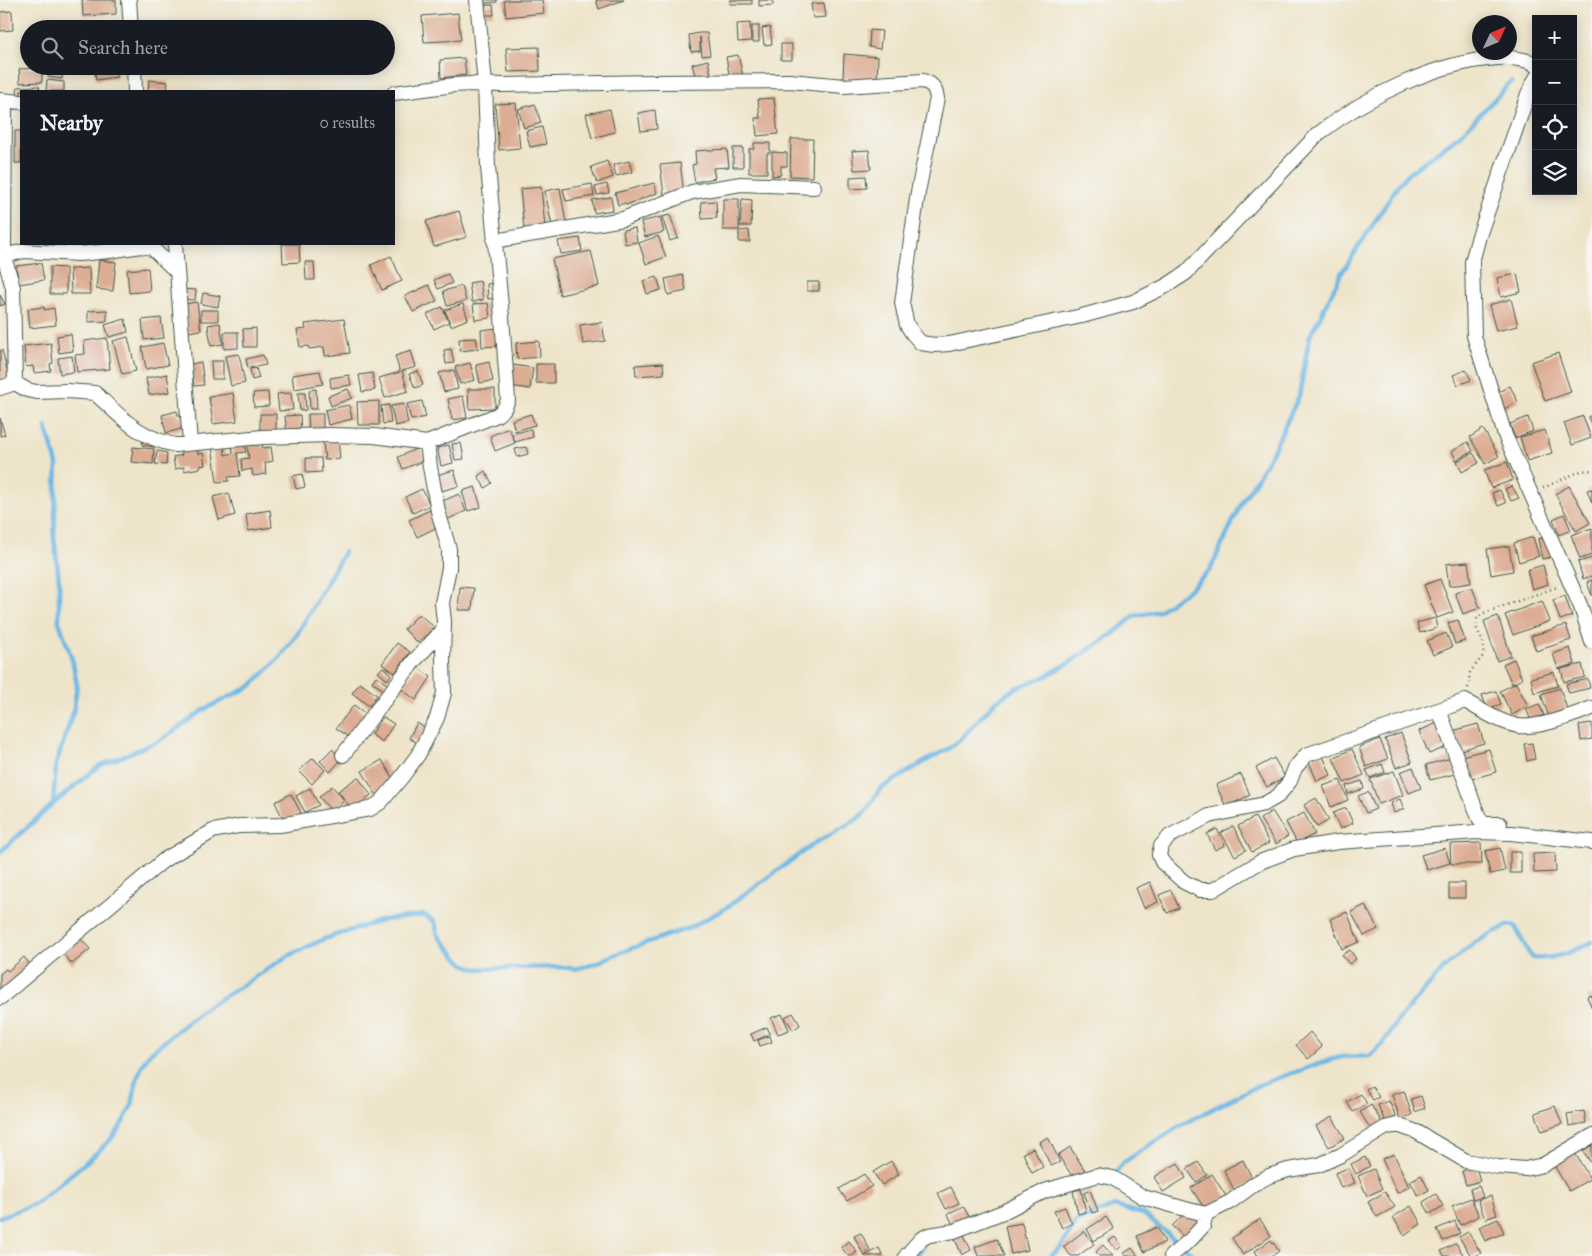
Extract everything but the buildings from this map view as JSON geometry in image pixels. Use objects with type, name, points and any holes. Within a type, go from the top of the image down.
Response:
[{"type":"street","points":[[129,0],[130,20]]},
{"type":"street","points":[[0,388],[15,383],[36,392],[95,392],[122,419],[147,435],[162,442],[175,445],[262,437],[329,435],[374,436],[427,444],[497,416],[504,409],[508,400],[488,168],[485,84],[477,0]]},
{"type":"street","points":[[395,93],[454,84],[790,81],[844,86],[923,81],[929,83],[935,88],[937,98],[918,192],[902,303],[907,325],[913,334],[921,343],[934,345],[949,344],[1082,316],[1133,302],[1166,286],[1186,273],[1318,134],[1339,117],[1401,84],[1456,64],[1500,57],[1532,62]]},
{"type":"street","points":[[134,75],[135,90]]},
{"type":"street","points":[[1532,86],[1479,236],[1472,262],[1474,336],[1505,435],[1570,583],[1587,606],[1592,642]]},
{"type":"street","points":[[15,383],[13,288],[2,257],[3,100],[20,102]]},
{"type":"street","points":[[494,241],[623,219],[692,192],[741,184],[814,187]]},
{"type":"street","points":[[176,245],[190,443]]},
{"type":"street","points":[[2,257],[24,251],[79,254],[141,246],[152,248],[177,272]]},
{"type":"street","points":[[0,998],[164,860],[212,831],[239,826],[289,823],[370,809],[381,802],[402,778],[418,756],[437,718],[444,693],[442,603],[449,568],[449,549],[438,511],[427,444]]},
{"type":"street","points":[[343,755],[414,661],[444,629]]},
{"type":"street","points":[[1592,708],[1541,725],[1518,726],[1504,722],[1465,701],[1306,755],[1295,768],[1290,781],[1278,796],[1264,804],[1209,816],[1170,836],[1161,846],[1159,855],[1162,862],[1184,882],[1200,890],[1213,890],[1260,862],[1294,849],[1338,842],[1477,832],[1511,833],[1592,842]]},
{"type":"street","points":[[1439,710],[1479,818],[1484,824],[1505,824],[1509,827],[1511,833]]},
{"type":"street","points":[[906,1256],[921,1239],[929,1235],[954,1231],[1003,1212],[1045,1191],[1098,1175],[1113,1178],[1143,1197],[1206,1214],[1230,1202],[1269,1176],[1319,1164],[1341,1155],[1385,1128],[1397,1124],[1417,1132],[1466,1161],[1498,1168],[1526,1169],[1543,1164],[1592,1136]]},
{"type":"street","points":[[1171,1256],[1203,1226],[1206,1214]]},
{"type":"path","points":[[1530,493],[1581,472],[1592,470]]},
{"type":"path","points":[[1465,701],[1470,672],[1483,656],[1484,644],[1477,629],[1477,618],[1484,613],[1570,583]]},
{"type":"waterway","points":[[0,1217],[35,1204],[110,1140],[119,1129],[132,1105],[137,1079],[142,1065],[149,1054],[205,1008],[286,957],[324,939],[383,920],[424,915],[435,922],[438,935],[455,955],[464,964],[476,969],[562,967],[575,969],[597,963],[690,928],[726,908],[815,843],[856,820],[866,811],[880,789],[959,741],[995,702],[1005,695],[1069,663],[1113,634],[1134,616],[1159,611],[1190,589],[1210,570],[1243,500],[1273,451],[1299,396],[1310,335],[1341,274],[1399,184],[1408,174],[1461,134],[1511,82]]},
{"type":"waterway","points":[[46,427],[57,464],[54,537],[59,580],[59,622],[72,659],[77,685],[73,713],[56,764],[53,804]]},
{"type":"waterway","points":[[0,852],[99,766],[161,740],[205,709],[251,686],[281,656],[298,633],[344,552]]},
{"type":"waterway","points":[[1113,1176],[1123,1163],[1183,1124],[1261,1084],[1341,1057],[1370,1056],[1384,1042],[1397,1022],[1444,968],[1474,943],[1508,925],[1515,926],[1533,958],[1549,958],[1570,952],[1592,942]]},
{"type":"waterway","points":[[1051,1256],[1061,1247],[1077,1221],[1114,1206],[1143,1214],[1195,1256]]},
{"type":"waterway","points":[[916,1256],[923,1246]]}]
